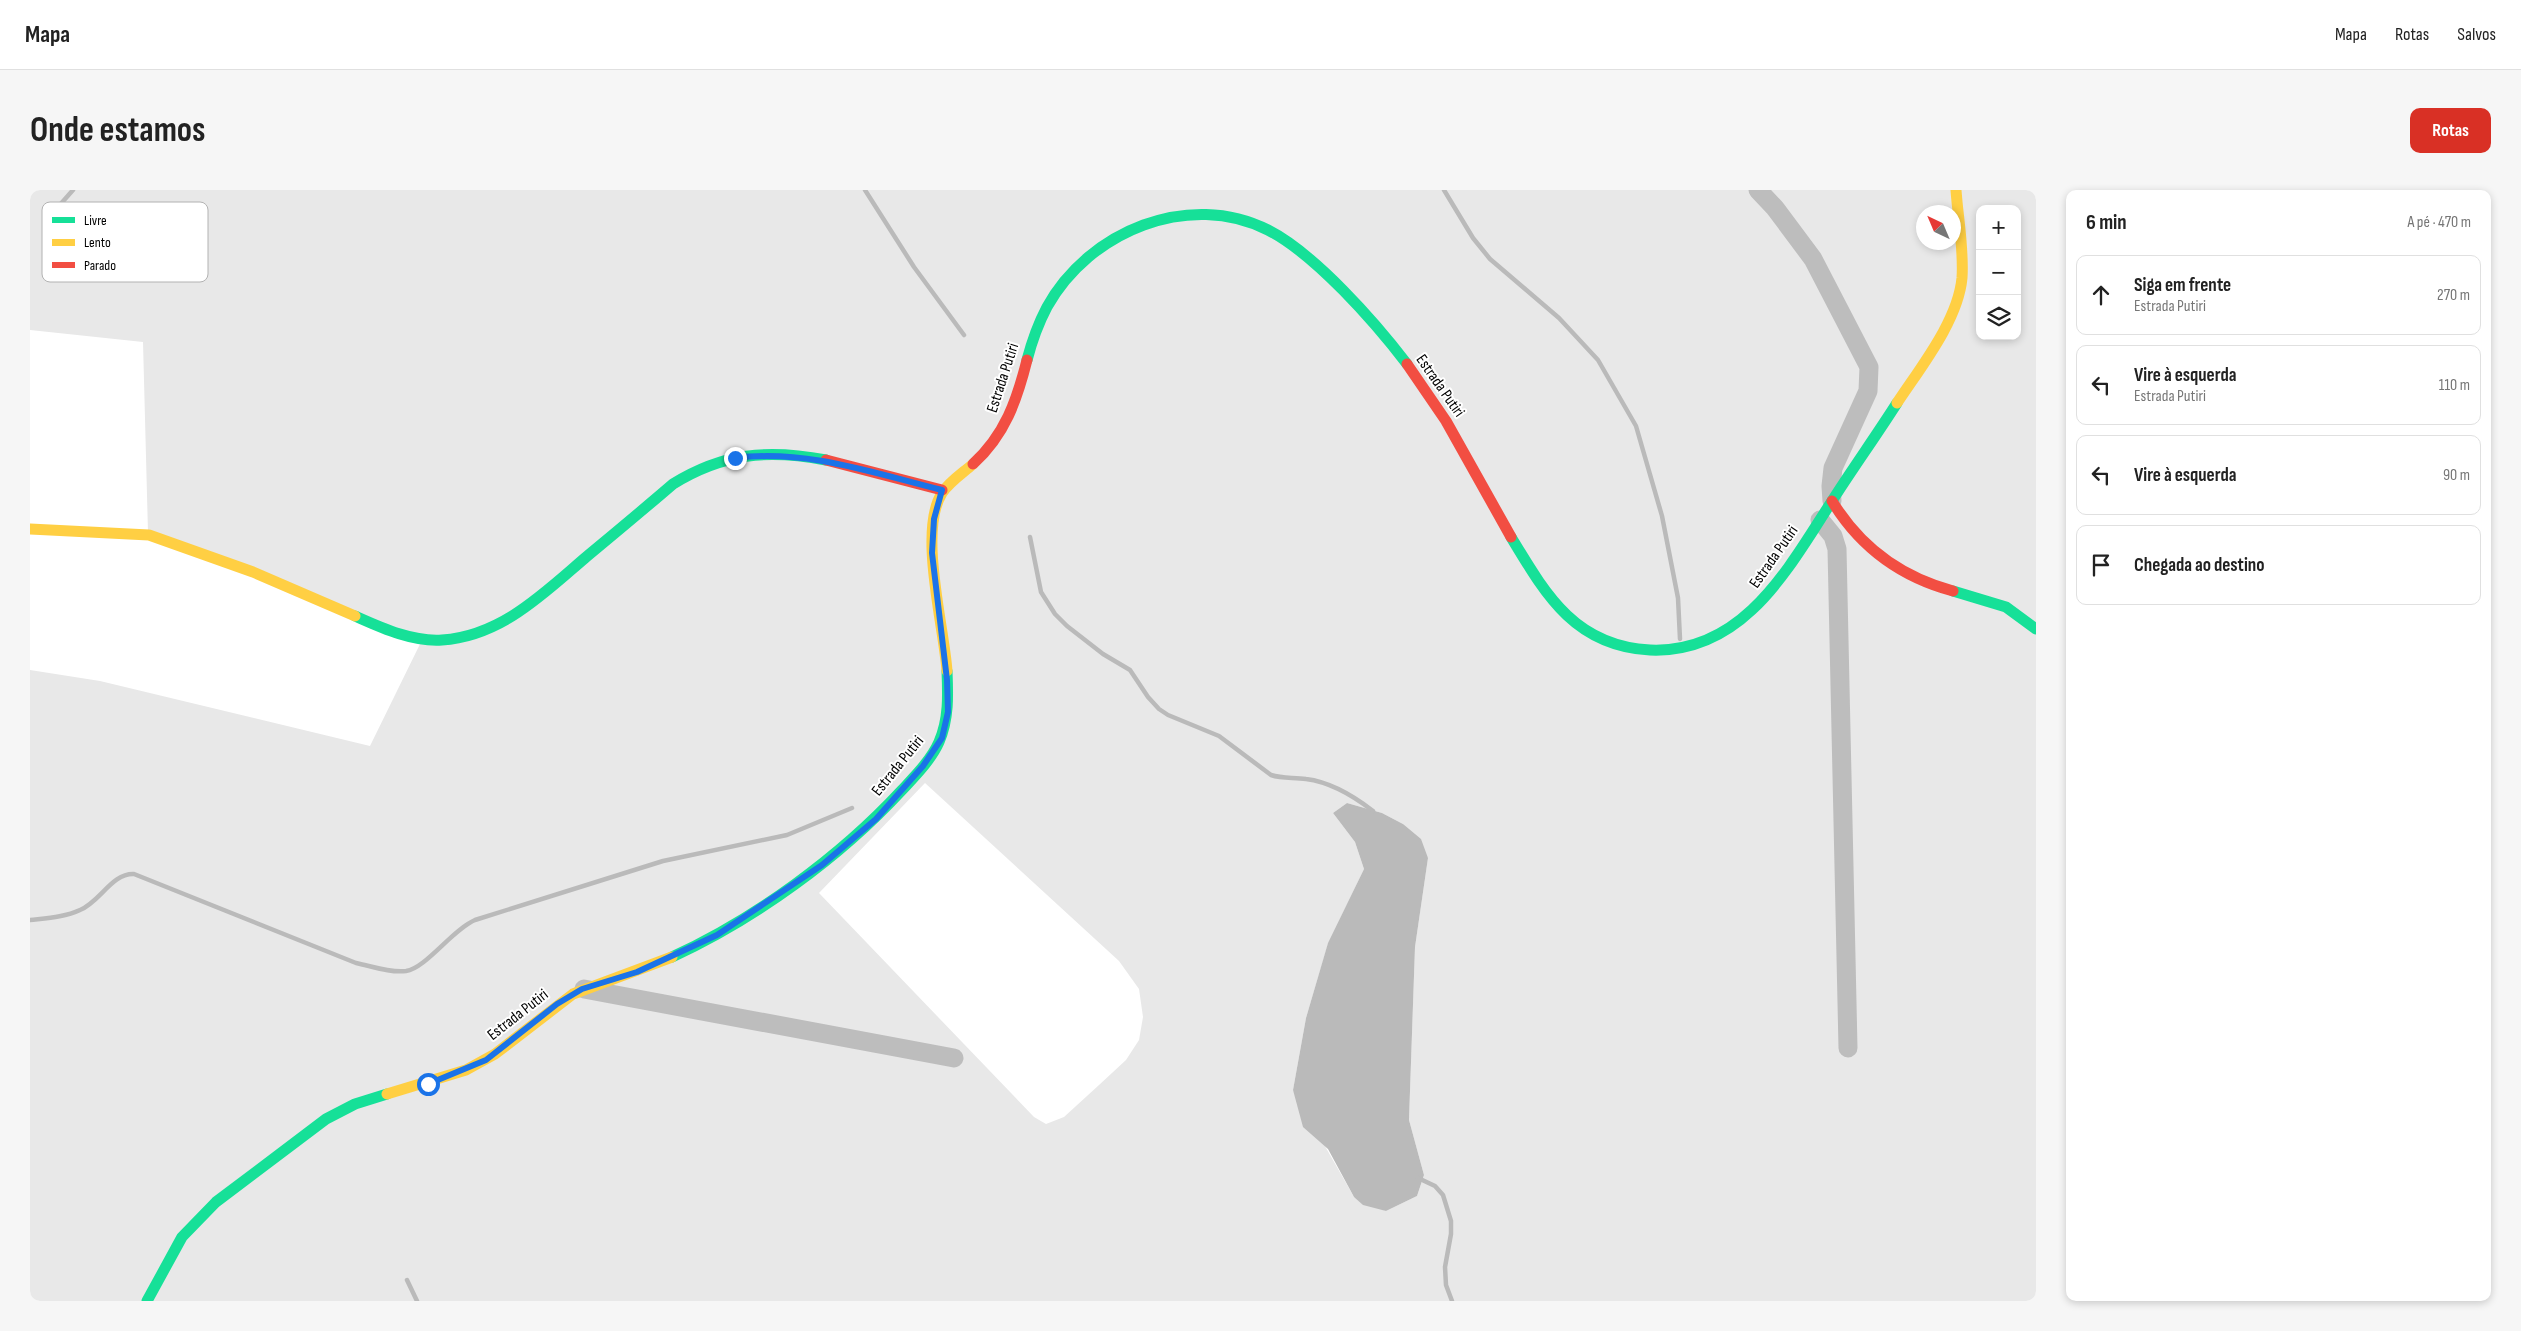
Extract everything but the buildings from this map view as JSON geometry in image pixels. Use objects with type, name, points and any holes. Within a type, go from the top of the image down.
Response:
[{"type":"street","points":[[1758,190],[1775,208],[1813,259],[1869,367],[1868,391],[1833,468],[1830,486],[1832,501],[1848,526],[1892,564],[1923,582],[2015,612],[2036,629]]},
{"type":"street","name":"Estrada Putiri","points":[[148,1301],[179,1241],[205,1211],[325,1119],[354,1104],[428,1084],[486,1060],[557,1004],[582,989],[637,972],[717,935],[822,865],[876,819],[923,766],[942,738],[948,712],[947,680],[932,553],[934,519],[942,490],[990,448],[1007,421],[1039,322],[1056,294],[1077,269],[1105,244],[1136,227],[1167,217],[1186,214],[1223,217],[1267,229],[1324,272],[1379,330],[1427,392],[1446,421],[1471,469],[1533,573],[1572,622],[1594,638],[1644,651],[1695,646],[1718,637],[1737,625],[1757,608],[1781,581],[1948,322],[1959,296],[1962,250],[1956,190]]},
{"type":"street","points":[[30,529],[149,535],[253,572],[384,629],[420,639],[443,640],[480,632],[524,611],[673,484],[694,470],[712,463],[764,454],[802,456],[942,490]]},
{"type":"street","points":[[1820,520],[1833,536],[1838,549],[1848,1048]]},
{"type":"street","points":[[582,989],[954,1058]]},
{"type":"shaded area","points":[[30,190],[2036,190],[2036,1301],[30,1301],[30,670],[100,681],[370,746],[421,642],[148,533],[143,342],[30,330]],"holes":[[[925,783],[1119,961],[1139,989],[1143,1017],[1139,1040],[1126,1060],[1064,1117],[1046,1124],[1034,1117],[819,893]],[[1347,803],[1382,813],[1403,824],[1428,858],[1415,947],[1409,1120],[1424,1175],[1417,1196],[1386,1211],[1354,1197],[1293,1090],[1306,1018],[1328,944],[1364,869],[1355,842],[1333,813]]]},
{"type":"shaded area","points":[[1347,803],[1382,813],[1403,824],[1421,839],[1428,858],[1415,947],[1409,1120],[1424,1175],[1417,1196],[1386,1211],[1363,1205],[1354,1197],[1328,1149],[1303,1127],[1293,1090],[1306,1018],[1328,943],[1364,869],[1355,842],[1333,813]]},
{"type":"waterway","points":[[62,202],[73,190]]},
{"type":"waterway","points":[[865,190],[914,267],[964,335]]},
{"type":"waterway","points":[[1444,190],[1473,238],[1490,259],[1559,318],[1598,360],[1636,426],[1662,516],[1678,598],[1680,639]]},
{"type":"waterway","points":[[1030,537],[1041,592],[1055,614],[1067,626],[1103,654],[1130,670],[1148,697],[1159,709],[1168,715],[1219,736],[1271,775],[1324,783],[1350,796],[1373,811]]},
{"type":"waterway","points":[[30,920],[62,916],[80,910],[94,901],[119,878],[134,874],[356,963],[387,970],[406,971],[422,963],[457,932],[475,920],[663,861],[787,835],[852,808]]},
{"type":"waterway","points":[[1418,1178],[1435,1186],[1443,1195],[1451,1221],[1451,1234],[1445,1267],[1446,1285],[1452,1301]]},
{"type":"waterway","points":[[407,1280],[417,1301]]},
{"type":"traffic: fast","points":[[1027,360],[1047,307],[1065,280],[1088,257],[1115,239],[1144,225],[1174,217],[1206,214],[1238,219],[1268,230],[1305,255],[1361,309],[1407,364]]},
{"type":"traffic: fast","points":[[1511,537],[1537,579],[1551,597],[1582,628],[1602,639],[1624,646],[1650,650],[1683,648],[1711,638],[1737,623],[1780,579],[1897,403]]},
{"type":"traffic: fast","points":[[355,616],[397,633],[420,639],[442,640],[463,637],[483,631],[502,622],[537,599],[673,484],[692,474],[710,466],[746,456],[785,455],[826,460]]},
{"type":"traffic: fast","points":[[1953,591],[2006,607],[2036,629]]},
{"type":"traffic: fast","points":[[672,957],[703,942],[765,905],[824,862],[878,815],[917,773],[936,749],[945,725],[948,698],[947,671]]},
{"type":"traffic: fast","points":[[147,1301],[182,1237],[216,1202],[326,1119],[355,1104],[387,1094]]},
{"type":"traffic: slow","points":[[1897,403],[1937,344],[1959,294],[1962,278],[1962,256],[1956,190]]},
{"type":"traffic: slow","points":[[947,671],[934,579],[932,531],[935,510],[942,493],[973,464]]},
{"type":"traffic: slow","points":[[30,529],[149,535],[253,572],[355,616]]},
{"type":"traffic: slow","points":[[387,1094],[466,1070],[495,1054],[573,994],[672,957]]},
{"type":"traffic: jam","points":[[973,464],[1002,429],[1014,403],[1027,360]]},
{"type":"traffic: jam","points":[[1407,364],[1446,421],[1511,537]]},
{"type":"traffic: jam","points":[[826,460],[942,490]]},
{"type":"traffic: jam","points":[[1832,501],[1855,532],[1884,558],[1916,578],[1953,591]]},
{"type":"route","points":[[428,1084],[462,1072],[486,1060],[505,1047],[557,1004],[582,989],[608,979],[637,972],[717,935],[822,865],[876,819],[923,766],[942,738],[948,712],[947,680],[932,553],[934,519],[942,490],[802,456],[764,454],[735,458]]}]
